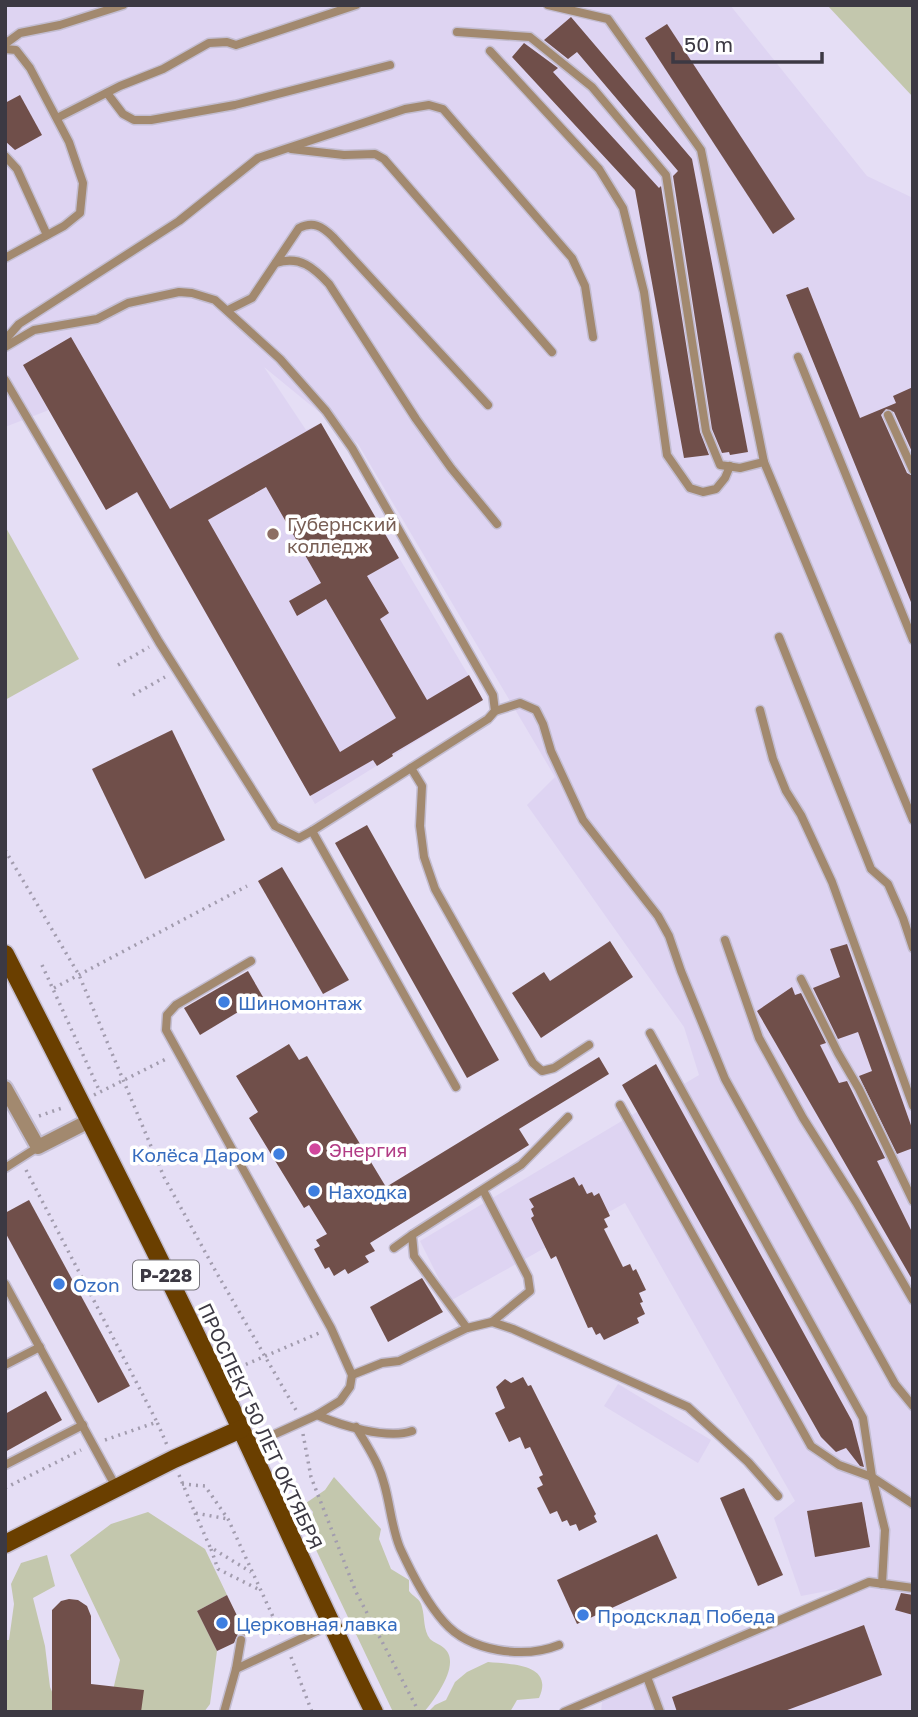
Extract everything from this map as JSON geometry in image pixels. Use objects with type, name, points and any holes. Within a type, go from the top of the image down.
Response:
[{"type":"main road","name":"ПРОСПЕКТ 50 ЛЕТ ОКТЯБРЯ","points":[[5,954],[91,1120],[245,1437],[330,1625],[374,1712]]},
{"type":"main road","points":[[5,1544],[117,1489],[245,1437]]},
{"type":"street","points":[[5,1088],[37,1147],[91,1120]]},
{"type":"lane","points":[[5,258],[64,226],[80,213],[83,183],[58,118],[30,68],[16,50],[5,46],[20,33],[60,25],[123,5]]},
{"type":"lane","points":[[58,118],[163,69],[209,43],[227,41],[236,45],[356,5]]},
{"type":"lane","points":[[548,5],[608,19],[701,150],[764,462],[913,820]]},
{"type":"lane","points":[[457,32],[530,37],[592,88],[666,175],[706,431],[720,465],[740,468],[764,462]]},
{"type":"lane","points":[[490,51],[599,169],[623,208],[645,292],[667,456],[690,488],[703,492],[716,489],[730,466]]},
{"type":"lane","points":[[107,93],[123,114],[134,120],[151,120],[235,106],[390,65]]},
{"type":"lane","points":[[5,340],[19,324],[179,221],[258,158],[405,109],[429,105],[443,109],[572,258],[585,286],[593,337]]},
{"type":"lane","points":[[287,148],[344,155],[375,154],[384,159],[552,352]]},
{"type":"lane","points":[[5,156],[17,169],[47,235]]},
{"type":"lane","points":[[228,310],[252,298],[299,228],[307,224],[317,224],[326,230],[488,405]]},
{"type":"lane","points":[[276,263],[302,261],[314,268],[329,284],[416,419],[451,468],[497,524]]},
{"type":"lane","points":[[5,347],[34,330],[97,319],[128,303],[179,292],[215,300],[280,359],[326,411],[352,448],[493,695],[495,711]]},
{"type":"lane","points":[[798,357],[913,640]]},
{"type":"lane","points":[[5,380],[159,642],[275,825],[299,838],[488,719],[495,711],[520,703],[536,710],[551,751],[583,820],[658,916],[669,936],[725,1079],[895,1384],[913,1406]]},
{"type":"lane","points":[[888,415],[913,470]]},
{"type":"lane","points":[[779,637],[871,869],[888,884],[913,948]]},
{"type":"lane","points":[[760,709],[773,759],[786,791],[801,815],[832,882],[913,1106]]},
{"type":"lane","points":[[411,768],[422,786],[420,826],[424,857],[436,890],[533,1063],[542,1071],[554,1068],[589,1045]]},
{"type":"lane","points":[[312,831],[456,1087]]},
{"type":"lane","points":[[725,940],[759,1038],[803,1118],[913,1300]]},
{"type":"lane","points":[[245,1437],[317,1415],[341,1402],[350,1387],[352,1375],[331,1328],[166,1030],[167,1015],[176,1005],[251,961]]},
{"type":"lane","points":[[801,979],[859,1089],[913,1201]]},
{"type":"lane","points":[[650,1033],[863,1418],[872,1477],[886,1530],[882,1584]]},
{"type":"lane","points":[[620,1105],[811,1446],[839,1465],[872,1477],[913,1504]]},
{"type":"lane","points":[[394,1248],[522,1165],[568,1117]]},
{"type":"lane","points":[[5,1168],[37,1147]]},
{"type":"lane","points":[[352,1375],[382,1363],[399,1361],[467,1328],[492,1322],[530,1291],[528,1277],[482,1190]]},
{"type":"lane","points":[[412,1235],[414,1256],[467,1328]]},
{"type":"lane","points":[[5,1284],[117,1489]]},
{"type":"lane","points":[[492,1322],[688,1407],[748,1462],[778,1496]]},
{"type":"lane","points":[[5,1365],[40,1347]]},
{"type":"lane","points":[[317,1415],[335,1423],[396,1435],[412,1431]]},
{"type":"lane","points":[[5,1465],[83,1425]]},
{"type":"lane","points":[[356,1427],[384,1481],[391,1520],[400,1547],[445,1624],[483,1646],[499,1650],[540,1652],[559,1645]]},
{"type":"lane","points":[[564,1712],[869,1582],[913,1588]]},
{"type":"lane","points":[[236,1669],[330,1625]]},
{"type":"lane","points":[[224,1712],[241,1640]]},
{"type":"lane","points":[[647,1677],[660,1712]]},
{"type":"path","points":[[118,665],[159,642]]},
{"type":"path","points":[[133,695],[177,670]]},
{"type":"path","points":[[5,850],[79,975],[164,1177],[302,1420],[304,1447],[311,1477],[356,1592],[419,1712]]},
{"type":"path","points":[[54,988],[247,886]]},
{"type":"path","points":[[42,965],[100,1092]]},
{"type":"path","points":[[24,1122],[81,1101],[179,1053]]},
{"type":"path","points":[[20,1158],[157,1422]]},
{"type":"path","points":[[216,1377],[331,1328]]},
{"type":"path","points":[[260,1590],[218,1569],[182,1484],[205,1486],[228,1519],[286,1646],[312,1712]]},
{"type":"path","points":[[195,1513],[228,1519]]},
{"type":"path","points":[[210,1547],[251,1572]]},
{"type":"shaded area","points":[[5,5],[730,5],[867,176],[913,198],[913,1712],[601,1712],[602,1702],[864,1584],[801,1596],[774,1518],[795,1501],[625,1203],[450,1301],[420,1241],[699,1075],[684,1027],[527,805],[555,777],[358,444],[264,367],[306,430],[320,424],[483,700],[315,804],[137,493],[106,510],[49,410],[5,427]]},
{"type":"shaded area","points":[[618,1384],[711,1440],[698,1463],[604,1406]]},
{"type":"green space","points":[[827,5],[913,5],[913,97]]},
{"type":"green space","points":[[5,526],[79,659],[5,700]]},
{"type":"green space","points":[[334,1477],[381,1529],[379,1539],[391,1569],[409,1580],[409,1591],[421,1604],[428,1635],[449,1655],[450,1663],[445,1681],[424,1712],[393,1712],[309,1535],[313,1512],[306,1503],[325,1490]]},
{"type":"green space","points":[[148,1512],[205,1549],[227,1595],[197,1611],[217,1651],[210,1704],[204,1712],[108,1712],[120,1660],[70,1555],[111,1524]]},
{"type":"green space","points":[[47,1555],[55,1586],[33,1598],[45,1646],[50,1687],[58,1706],[57,1712],[5,1712],[5,1640],[9,1640],[14,1604],[11,1584],[21,1563]]},
{"type":"green space","points":[[488,1662],[518,1665],[535,1672],[541,1678],[539,1698],[517,1700],[510,1712],[428,1712],[446,1700],[455,1682],[467,1672]]},
{"type":"building","points":[[571,17],[692,159],[748,452],[730,455],[729,452],[722,453],[712,429],[673,176],[678,171],[577,52],[568,59],[544,40]]},
{"type":"building","points":[[667,24],[795,219],[773,234],[645,38]]},
{"type":"building","points":[[524,43],[558,68],[553,72],[659,188],[661,186],[700,432],[709,455],[684,458],[635,190],[512,57]]},
{"type":"building","points":[[20,95],[42,135],[15,150],[5,141],[5,103]]},
{"type":"building","points":[[808,287],[860,418],[896,403],[893,396],[913,387],[913,454],[894,412],[886,409],[881,415],[907,473],[913,476],[913,607],[786,295]]},
{"type":"building","points":[[71,337],[170,509],[321,423],[399,558],[367,576],[389,613],[380,619],[427,700],[469,675],[483,700],[392,754],[393,756],[377,766],[373,760],[310,796],[137,492],[106,510],[23,365]],"holes":[[[266,487],[321,583],[289,601],[297,616],[326,599],[396,718],[340,752],[208,520]]]},
{"type":"building","points":[[172,730],[225,840],[145,879],[92,769]]},
{"type":"building","points":[[367,825],[499,1060],[467,1078],[335,843]]},
{"type":"building","points":[[282,867],[349,980],[323,994],[258,881]]},
{"type":"building","points":[[610,941],[633,977],[541,1038],[512,993],[544,972],[550,981]]},
{"type":"building","points":[[847,944],[913,1131],[913,1148],[897,1154],[859,1076],[872,1071],[858,1032],[838,1039],[813,988],[840,977],[830,949]]},
{"type":"building","name":"Шиномонтаж","points":[[248,971],[263,997],[200,1035],[184,1008]]},
{"type":"building","points":[[792,987],[795,995],[801,993],[826,1043],[820,1045],[839,1083],[847,1081],[885,1158],[877,1161],[913,1234],[913,1281],[757,1011]]},
{"type":"building","points":[[289,1044],[299,1060],[307,1056],[386,1187],[599,1057],[609,1074],[519,1129],[529,1145],[370,1243],[375,1251],[365,1256],[369,1262],[348,1274],[345,1269],[334,1276],[329,1267],[325,1269],[314,1249],[320,1246],[316,1240],[327,1234],[309,1205],[304,1208],[249,1118],[258,1112],[236,1076]]},
{"type":"building","points":[[656,1064],[852,1421],[864,1467],[860,1466],[846,1448],[836,1452],[821,1437],[622,1085]]},
{"type":"building","points":[[574,1177],[579,1186],[582,1184],[587,1194],[592,1192],[594,1196],[599,1193],[610,1216],[604,1219],[608,1227],[604,1229],[623,1267],[630,1264],[633,1271],[636,1269],[646,1290],[639,1293],[645,1314],[637,1318],[639,1323],[604,1340],[600,1333],[596,1335],[592,1327],[588,1328],[556,1256],[551,1259],[531,1218],[534,1216],[531,1209],[534,1207],[529,1199]]},
{"type":"building","points":[[29,1200],[130,1386],[98,1403],[5,1232],[5,1213]]},
{"type":"building","points":[[422,1278],[443,1312],[388,1342],[370,1307]]},
{"type":"building","points":[[523,1377],[528,1386],[531,1385],[596,1514],[594,1516],[597,1522],[579,1531],[576,1524],[570,1526],[567,1520],[562,1522],[557,1511],[550,1514],[537,1488],[543,1485],[539,1477],[543,1475],[530,1447],[525,1449],[520,1437],[509,1442],[495,1413],[505,1408],[496,1387],[505,1379],[511,1383]]},
{"type":"building","points":[[46,1391],[62,1420],[5,1452],[5,1414]]},
{"type":"building","points":[[744,1488],[783,1575],[758,1586],[720,1498]]},
{"type":"building","points":[[862,1502],[870,1547],[815,1557],[807,1511]]},
{"type":"building","points":[[657,1534],[677,1578],[577,1624],[557,1580]]},
{"type":"building","points":[[901,1593],[913,1595],[913,1615],[895,1610]]},
{"type":"building","name":"Церковная лавка","points":[[227,1595],[247,1636],[238,1634],[234,1643],[217,1651],[197,1611]]},
{"type":"building","points":[[78,1600],[87,1606],[91,1616],[91,1684],[144,1690],[141,1712],[52,1712],[52,1610],[61,1601]]},
{"type":"building","points":[[864,1625],[882,1675],[782,1712],[677,1712],[672,1697]]},
{"type":"place","name":"Губернский колледж","points":[[273,534]]},
{"type":"place","name":"Шиномонтаж","points":[[224,1002]]},
{"type":"place","name":"Энергия","points":[[315,1149]]},
{"type":"place","name":"Колёса Даром","points":[[279,1154]]},
{"type":"place","name":"Находка","points":[[314,1191]]},
{"type":"place","name":"Ozon","points":[[59,1284]]},
{"type":"place","name":"Продсклад Победа","points":[[583,1615]]},
{"type":"place","name":"Церковная лавка","points":[[222,1623]]}]
